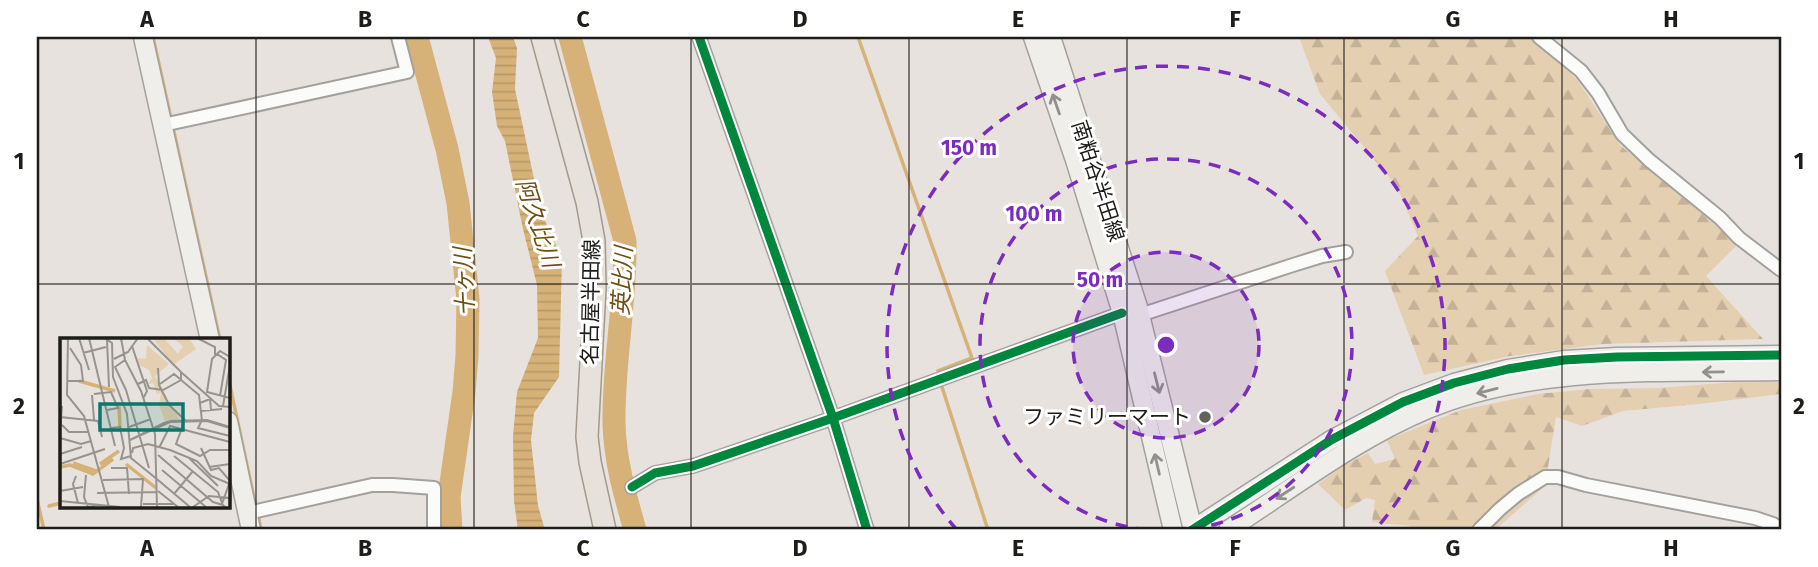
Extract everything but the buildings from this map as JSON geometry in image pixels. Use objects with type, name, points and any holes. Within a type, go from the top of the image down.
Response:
[{"type":"main road","name":"名古屋半田線","points":[[542,37],[593,233],[595,288],[587,437],[605,530]]},
{"type":"street","points":[[143,37],[210,338]]},
{"type":"street","points":[[163,125],[407,72],[398,37]]},
{"type":"street","points":[[699,37],[834,418],[867,530]]},
{"type":"street","name":"南粕谷半田線","points":[[1033,37],[1075,160],[1122,313],[1173,530]]},
{"type":"street","name":"南粕谷半田線","points":[[1051,37],[1140,315],[1193,530]]},
{"type":"street","points":[[1539,37],[1581,71],[1598,93],[1622,134],[1649,160],[1781,270]]},
{"type":"street","points":[[1140,315],[1293,265],[1346,252]]},
{"type":"street","points":[[632,487],[655,473],[692,466],[834,418],[1122,313]]},
{"type":"street","points":[[1193,530],[1331,440],[1403,402],[1454,383],[1508,369],[1564,360],[1781,355]]},
{"type":"street","points":[[1228,530],[1393,425],[1430,408],[1467,396],[1506,386],[1585,374],[1781,371]]},
{"type":"street","points":[[229,426],[249,522],[372,485],[393,485],[434,488],[434,530]]},
{"type":"street","points":[[1479,530],[1518,494],[1545,477],[1558,477],[1586,485],[1755,518],[1781,529]]},
{"type":"green space","points":[[1299,37],[1535,37],[1578,81],[1621,146],[1738,244],[1706,276],[1763,339],[1603,344],[1510,356],[1424,375],[1385,271],[1418,236],[1397,187],[1320,94]]},
{"type":"green space","points":[[1736,382],[1781,382],[1781,394],[1623,411],[1582,426],[1556,417],[1545,486],[1495,530],[1410,530],[1410,526],[1372,522],[1375,500],[1366,498],[1345,510],[1318,484],[1343,466],[1368,453],[1375,464],[1395,459],[1387,440],[1461,410],[1538,394]]},
{"type":"water","name":"阿久比川","points":[[488,37],[513,37],[517,48],[515,89],[541,212],[562,258],[559,377],[534,413],[531,440],[538,506],[545,530],[518,530],[514,501],[513,436],[517,392],[538,338],[537,285],[505,141],[497,126],[492,92],[496,58]]},
{"type":"waterway","points":[[153,37],[220,338]]},
{"type":"waterway","name":"十ヶ川","points":[[417,37],[447,149],[458,203],[468,299],[464,392],[449,497],[451,530]]},
{"type":"waterway","name":"英比川","points":[[570,37],[625,241],[614,424],[618,465],[635,530]]},
{"type":"waterway","points":[[858,37],[972,358],[938,371]]},
{"type":"waterway","points":[[229,381],[256,507]]},
{"type":"waterway","points":[[942,387],[988,530]]},
{"type":"waterway","points":[[37,499],[44,530]]},
{"type":"waterway","points":[[49,506],[60,503]]},
{"type":"waterway","points":[[258,514],[261,530]]},
{"type":"cycle path","points":[[699,37],[833,418],[867,530]]},
{"type":"cycle path","points":[[632,487],[655,473],[693,466],[1122,313]]},
{"type":"cycle path","points":[[1192,530],[1331,440],[1403,402],[1454,383],[1508,369],[1564,360],[1781,355]]},
{"type":"place","name":"ファミリーマート","points":[[1205,417]]}]
